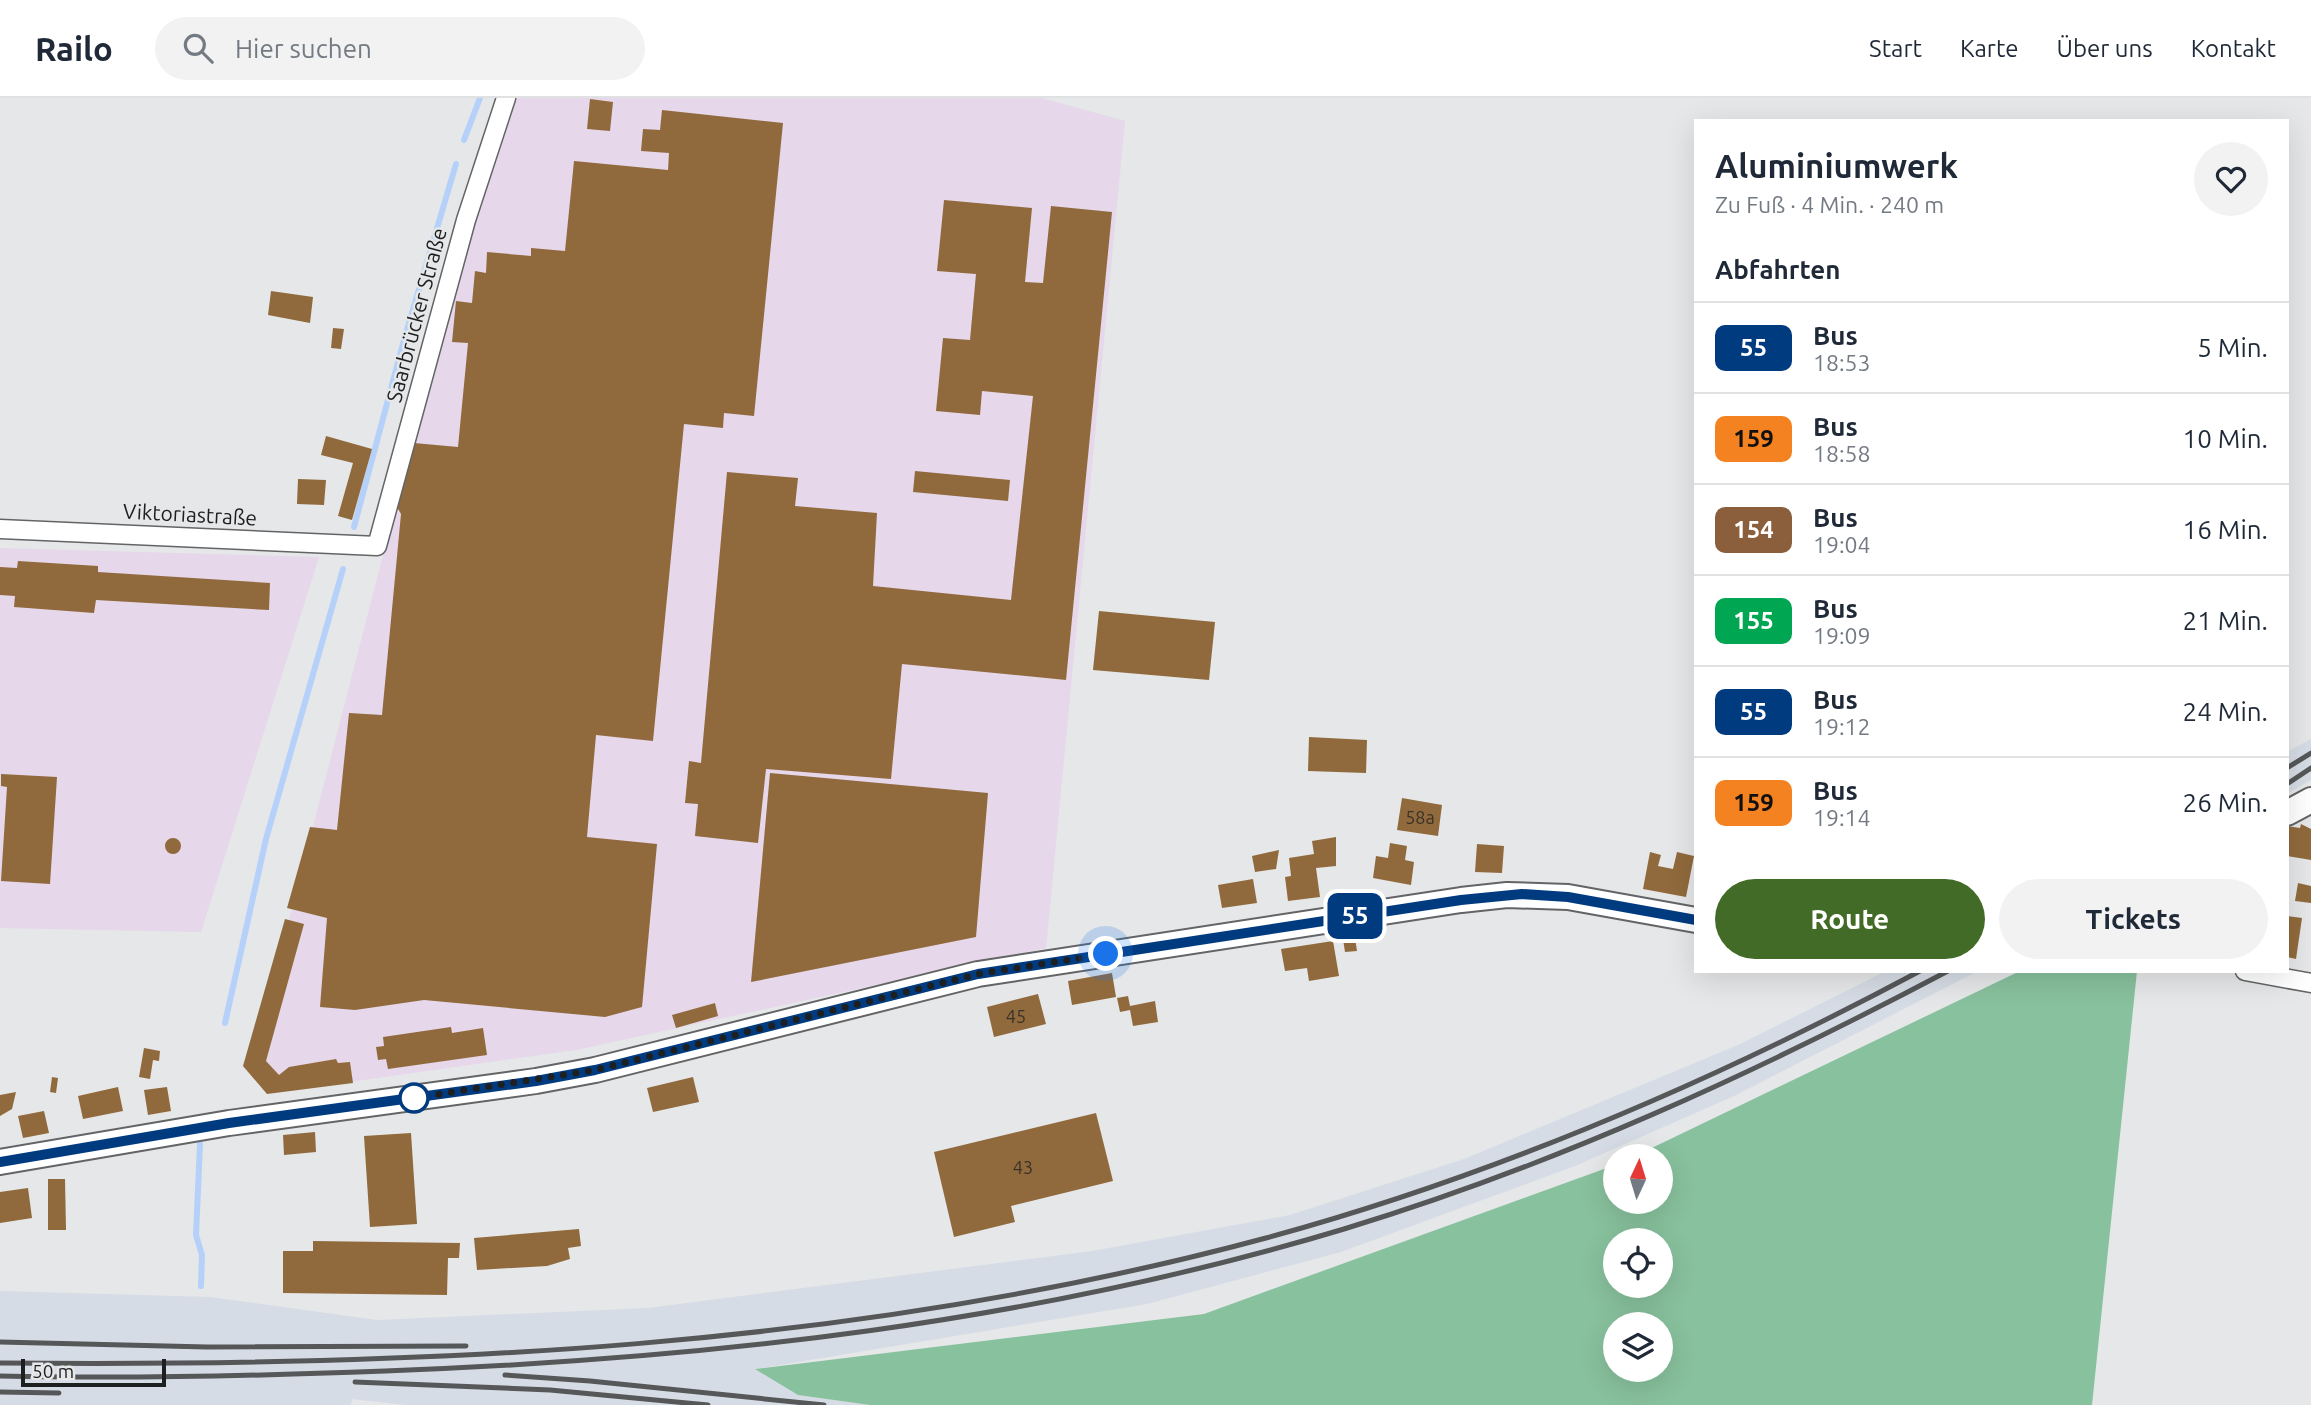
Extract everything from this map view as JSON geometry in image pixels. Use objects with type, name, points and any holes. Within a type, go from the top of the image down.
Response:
[{"type":"street","name":"Saarbrücker Straße","points":[[377,546],[466,220],[506,98]]},
{"type":"street","name":"Viktoriastraße","points":[[0,529],[377,546]]},
{"type":"street","points":[[2289,812],[2311,800]]},
{"type":"street","points":[[0,1162],[229,1123],[536,1081],[595,1070],[978,974],[1461,900],[1517,895],[1568,897],[1694,920]]},
{"type":"street","points":[[2256,973],[2311,983]]},
{"type":"shaded area","points":[[516,98],[1042,98],[1125,121],[1046,948],[576,1050],[286,1091],[253,1059],[396,505],[489,171]]},
{"type":"shaded area","points":[[0,548],[319,557],[201,932],[0,928]]},
{"type":"shaded area","points":[[2311,739],[2311,780],[2289,793],[2289,751]]},
{"type":"shaded area","points":[[1882,973],[1974,973],[1734,1096],[1625,1144],[1603,1144],[1603,1154],[1575,1166],[1341,1252],[1147,1304],[756,1369],[798,1395],[870,1405],[406,1405],[352,1399],[351,1405],[0,1405],[0,1291],[210,1297],[377,1320],[648,1308],[1092,1251],[1290,1215],[1464,1159],[1738,1045]]},
{"type":"green space","points":[[2016,973],[2137,973],[2092,1405],[870,1405],[798,1395],[755,1369],[1204,1314],[1603,1169],[1603,1214],[1673,1214],[1673,1144],[1660,1144]]},
{"type":"building","points":[[590,99],[613,102],[610,131],[587,129]]},
{"type":"building","points":[[662,110],[783,123],[754,416],[724,413],[723,428],[684,424],[653,741],[596,735],[587,837],[657,844],[642,1007],[605,1017],[424,1000],[355,1010],[320,1007],[327,918],[287,908],[310,827],[337,830],[349,713],[382,715],[401,514],[397,507],[414,443],[458,447],[468,343],[452,342],[456,301],[472,303],[475,271],[486,273],[487,252],[531,256],[531,248],[565,251],[574,161],[668,170],[669,153],[641,151],[643,129],[660,130]]},
{"type":"building","points":[[944,200],[1032,208],[1025,282],[1043,283],[1051,206],[1112,212],[1066,680],[902,664],[891,779],[766,769],[758,843],[695,836],[698,804],[685,803],[689,761],[701,763],[727,472],[798,478],[795,506],[877,513],[873,586],[1011,600],[1033,396],[982,391],[980,415],[936,411],[943,338],[970,340],[976,274],[937,271]]},
{"type":"building","points":[[271,291],[313,297],[310,323],[268,315]]},
{"type":"building","points":[[333,328],[344,329],[341,349],[331,348]]},
{"type":"building","points":[[326,436],[372,449],[352,520],[338,516],[353,463],[321,455]]},
{"type":"building","points":[[915,471],[1010,480],[1008,501],[913,492]]},
{"type":"building","points":[[298,479],[326,480],[324,505],[297,504]]},
{"type":"building","points":[[18,561],[98,566],[98,572],[270,583],[269,610],[96,600],[94,613],[14,607],[15,596],[0,595],[0,567],[17,568]]},
{"type":"building","points":[[1099,611],[1215,622],[1209,680],[1093,670]]},
{"type":"building","points":[[1309,737],[1367,740],[1366,773],[1308,771]]},
{"type":"building","points":[[770,773],[988,793],[976,937],[751,982]]},
{"type":"building","points":[[1,774],[57,777],[50,884],[1,881],[7,787],[1,786]]},
{"type":"building","points":[[1402,798],[1442,805],[1438,836],[1397,830]]},
{"type":"building","points":[[2301,824],[2311,829],[2311,860],[2289,856],[2289,826],[2300,828]]},
{"type":"building","points":[[1336,837],[1336,866],[1316,868],[1320,897],[1288,901],[1285,877],[1291,876],[1289,858],[1314,854],[1312,841]]},
{"type":"building","points":[[173,838],[181,846],[173,854],[165,846]]},
{"type":"building","points":[[1390,843],[1407,846],[1405,860],[1414,862],[1411,885],[1373,878],[1376,856],[1388,858]]},
{"type":"building","points":[[1477,844],[1504,846],[1502,873],[1475,872]]},
{"type":"building","points":[[1279,850],[1276,869],[1255,872],[1252,856]]},
{"type":"building","points":[[1650,852],[1661,855],[1658,866],[1673,869],[1677,852],[1694,856],[1686,897],[1643,889]]},
{"type":"building","points":[[1253,879],[1257,903],[1222,908],[1218,885]]},
{"type":"building","points":[[2298,883],[2311,886],[2311,903],[2295,901]]},
{"type":"building","points":[[2289,916],[2302,918],[2296,959],[2289,957]]},
{"type":"building","points":[[285,919],[304,924],[266,1061],[279,1075],[289,1067],[336,1059],[338,1063],[350,1062],[353,1083],[267,1094],[243,1066]]},
{"type":"building","points":[[1355,938],[1357,951],[1345,952],[1343,939]]},
{"type":"building","points":[[1333,941],[1339,976],[1309,981],[1307,968],[1285,971],[1281,949]]},
{"type":"building","points":[[1112,973],[1116,997],[1072,1005],[1068,981]]},
{"type":"building","points":[[1038,994],[1046,1024],[994,1037],[987,1007]]},
{"type":"building","points":[[1128,996],[1130,1006],[1155,1001],[1158,1022],[1133,1026],[1130,1010],[1120,1012],[1117,998]]},
{"type":"building","points":[[715,1003],[718,1016],[676,1028],[672,1015]]},
{"type":"building","points":[[451,1027],[452,1033],[483,1028],[487,1055],[388,1069],[386,1059],[378,1060],[376,1047],[384,1046],[383,1037]]},
{"type":"building","points":[[144,1048],[160,1051],[159,1061],[153,1060],[150,1079],[139,1077]]},
{"type":"building","points":[[52,1077],[58,1078],[56,1093],[50,1092]]},
{"type":"building","points":[[693,1077],[699,1102],[653,1112],[647,1088]]},
{"type":"building","points":[[118,1087],[123,1111],[83,1119],[78,1096]]},
{"type":"building","points":[[167,1087],[171,1111],[148,1115],[144,1090]]},
{"type":"building","points":[[16,1092],[12,1109],[0,1116],[0,1095]]},
{"type":"building","points":[[44,1111],[49,1133],[23,1138],[18,1116]]},
{"type":"building","points":[[1096,1113],[1113,1181],[1011,1206],[1015,1222],[954,1237],[934,1152]]},
{"type":"building","points":[[315,1132],[316,1152],[284,1155],[283,1135]]},
{"type":"building","points":[[411,1133],[417,1224],[370,1227],[364,1136]]},
{"type":"building","points":[[48,1179],[65,1179],[66,1230],[48,1230]]},
{"type":"building","points":[[28,1188],[32,1218],[0,1223],[0,1192]]},
{"type":"building","points":[[579,1229],[581,1246],[568,1248],[570,1259],[547,1266],[477,1270],[474,1238]]},
{"type":"building","points":[[313,1241],[460,1243],[459,1258],[448,1258],[447,1295],[283,1293],[283,1251],[313,1251]]},
{"type":"waterway","points":[[464,140],[480,98]]},
{"type":"waterway","points":[[354,527],[404,340],[456,164]]},
{"type":"waterway","points":[[225,1023],[266,839],[343,569]]},
{"type":"waterway","points":[[200,1144],[196,1235],[202,1255],[201,1286]]},
{"type":"railway","points":[[2289,767],[2311,753]]},
{"type":"railway","points":[[2289,783],[2311,768]]},
{"type":"railway","points":[[0,1363],[319,1361],[638,1344],[796,1327],[954,1305],[1111,1275],[1266,1238],[1435,1186],[1518,1156],[1682,1088],[1842,1012],[1916,973]]},
{"type":"railway","points":[[0,1376],[288,1374],[628,1357],[869,1331],[1108,1289],[1227,1262],[1344,1229],[1500,1176],[1652,1115],[1727,1081],[1944,973]]},
{"type":"railway","points":[[0,1342],[207,1347],[466,1346]]},
{"type":"railway","points":[[505,1375],[824,1405]]},
{"type":"railway","points":[[355,1382],[550,1390],[708,1405]]},
{"type":"railway","points":[[0,1392],[59,1393]]},
{"type":"bus line","name":"55","points":[[0,1162],[229,1123],[536,1081],[595,1070],[978,974],[1461,900],[1538,894],[1606,903],[1694,920]]},
{"type":"route","points":[[414,1098],[595,1070],[978,974],[1106,954]]}]
